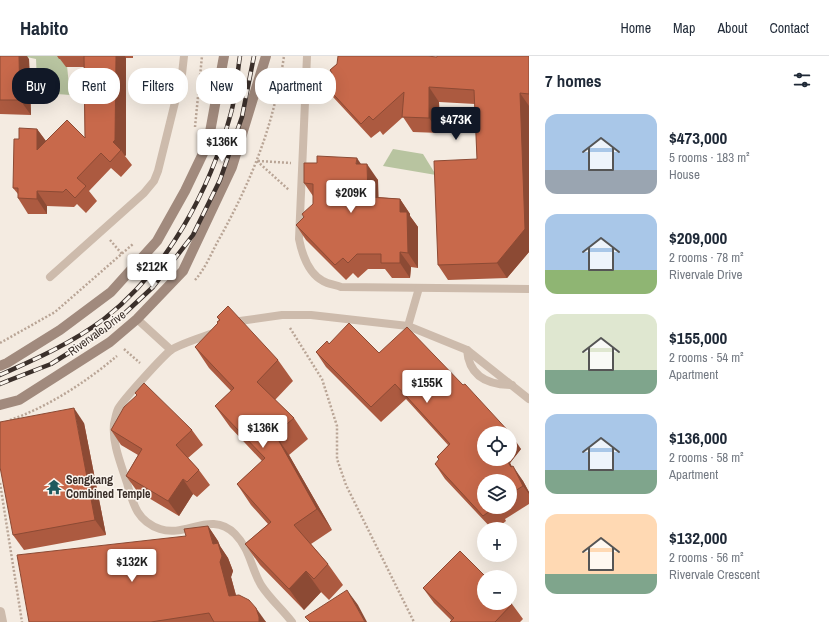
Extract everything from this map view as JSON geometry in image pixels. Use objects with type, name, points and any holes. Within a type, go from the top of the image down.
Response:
[{"type":"street","name":"Rivervale Drive","points":[[0,366],[60,330],[111,292],[157,241],[185,191],[208,143],[224,56]]},
{"type":"street","name":"Rivervale Drive","points":[[0,405],[19,400],[110,342],[137,319],[183,272],[232,167],[266,56]]},
{"type":"street","points":[[0,612],[2,622]]},
{"type":"lane","points":[[50,277],[144,193],[154,181],[158,171],[182,74],[184,56]]},
{"type":"lane","points":[[307,56],[299,238],[303,255],[314,274],[324,282],[341,287],[529,289]]},
{"type":"lane","points":[[408,326],[419,288]]},
{"type":"lane","points":[[292,622],[261,585],[254,571],[249,553],[235,534],[222,525],[209,524],[169,531],[160,529],[146,521],[134,508],[114,439],[114,423],[118,410],[171,350],[240,321],[282,315],[311,316],[408,326],[467,350],[529,399]]},
{"type":"lane","points":[[137,319],[171,350]]},
{"type":"lane","points":[[467,350],[468,361],[474,372],[481,378],[490,383],[512,385]]},
{"type":"path","points":[[301,202],[257,161],[302,163]]},
{"type":"path","points":[[112,242],[122,254]]},
{"type":"path","points":[[282,315],[322,380],[337,426],[337,459],[346,486],[414,622]]},
{"type":"path","points":[[124,349],[140,364]]},
{"type":"path","points":[[0,483],[22,622]]},
{"type":"green space","points":[[22,56],[66,56],[68,95],[60,94],[60,68],[36,68],[36,59]]},
{"type":"green space","points":[[393,149],[423,154],[436,175],[383,166]]},
{"type":"building","points":[[0,56],[19,56],[19,68],[12,68],[12,100],[0,100]]},
{"type":"building","points":[[84,56],[116,56],[116,68],[84,68]]},
{"type":"building","points":[[338,56],[529,56],[529,94],[520,93],[525,229],[497,263],[438,265],[434,161],[477,159],[474,90],[429,87],[429,118],[402,117],[404,92],[373,120],[369,116],[361,124],[336,97],[336,68],[332,68],[337,64]]},
{"type":"building","points":[[85,104],[115,104],[115,140],[113,142],[121,150],[110,162],[101,153],[77,178],[86,186],[75,198],[66,189],[63,192],[37,191],[37,199],[18,198],[18,188],[13,188],[14,139],[19,139],[19,128],[37,129],[37,150],[67,120],[85,138]]},
{"type":"building","points":[[317,156],[357,158],[356,164],[367,164],[368,197],[400,199],[400,212],[407,212],[408,253],[400,252],[400,263],[381,263],[381,254],[357,254],[348,263],[343,258],[335,265],[296,225],[304,217],[302,214],[313,204],[313,184],[304,183],[304,163],[317,163]]},
{"type":"building","points":[[228,306],[278,360],[257,382],[294,418],[275,434],[317,509],[294,525],[328,564],[314,579],[306,571],[289,589],[245,544],[271,522],[237,484],[265,458],[215,406],[234,388],[195,347],[218,323],[217,322],[220,320],[217,317]]},
{"type":"building","points":[[349,323],[379,353],[407,327],[463,385],[465,384],[504,426],[477,426],[477,466],[513,466],[517,474],[477,474],[477,510],[435,464],[439,459],[437,457],[450,444],[395,384],[371,407],[316,352],[327,341],[329,344]]},
{"type":"building","points":[[144,383],[192,430],[176,445],[199,470],[187,482],[183,479],[168,501],[126,476],[142,449],[111,430],[124,407],[137,395],[135,393]]},
{"type":"building","name":"Sengkang Combined Temple","points":[[74,408],[95,520],[13,535],[0,467],[0,422]]},
{"type":"building","points":[[517,474],[523,486],[517,490]]},
{"type":"building","points":[[208,526],[213,544],[218,543],[222,556],[220,562],[229,596],[239,595],[249,600],[256,608],[259,622],[214,622],[209,613],[151,622],[29,622],[17,555],[186,536],[184,529]]},
{"type":"building","points":[[460,551],[479,570],[477,570],[477,610],[506,610],[495,622],[450,622],[454,618],[423,588]]},
{"type":"building","points":[[347,590],[365,622],[310,622],[305,617]]},
{"type":"railway","points":[[0,375],[40,357],[92,328],[127,299],[148,277],[167,252],[184,226],[198,199],[222,142],[233,106],[240,56]]},
{"type":"railway","points":[[0,384],[51,364],[110,327],[153,287],[193,235],[220,180],[242,117],[254,56]]},
{"type":"place","name":"Sengkang Combined Temple","points":[[54,487]]}]
